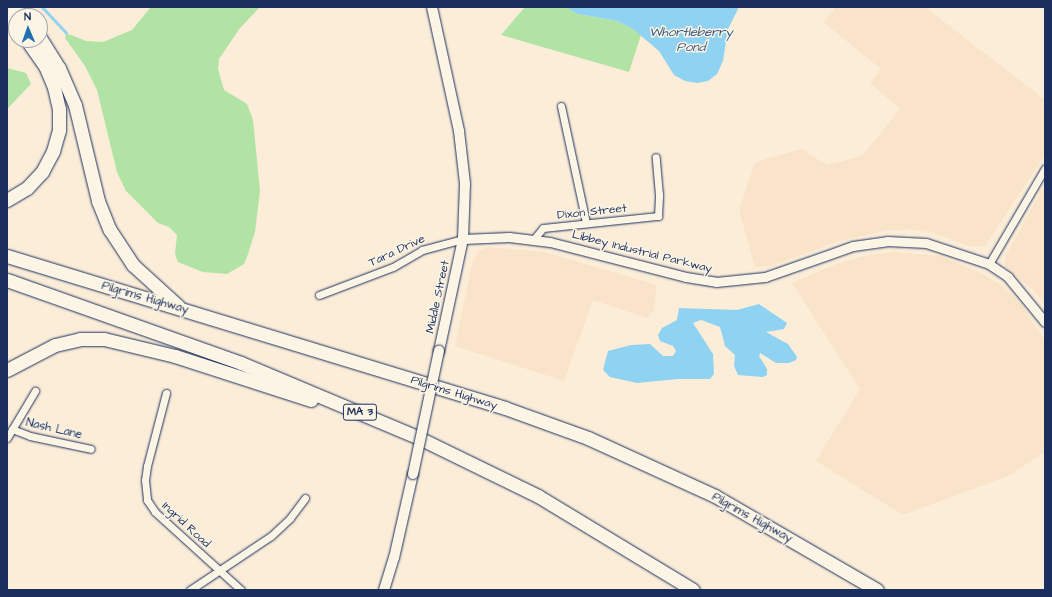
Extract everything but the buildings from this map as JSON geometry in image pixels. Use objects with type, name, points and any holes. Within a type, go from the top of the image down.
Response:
[{"type":"highway","points":[[7,200],[27,188],[42,172],[53,151],[59,130],[59,108],[54,87],[45,66],[33,48]]},
{"type":"highway","points":[[47,48],[55,60],[75,104],[98,201],[110,230],[133,265],[181,309]]},
{"type":"highway","name":"Pilgrims Highway","points":[[7,256],[505,408],[610,447],[730,504],[877,590]]},
{"type":"highway","name":"Pilgrims Highway","points":[[7,280],[241,363],[400,430],[538,496],[693,590]]},
{"type":"highway","points":[[7,370],[55,344],[84,338],[112,340],[190,361],[400,430]]},
{"type":"main road","name":"Middle Street","points":[[384,590],[394,558],[413,474],[463,239],[465,184],[462,146],[432,7]]},
{"type":"street","points":[[561,106],[586,223]]},
{"type":"street","name":"Dixon Street","points":[[534,240],[543,228],[658,216],[660,195],[656,157]]},
{"type":"street","points":[[989,264],[1045,168]]},
{"type":"street","name":"Libbey Industrial Parkway","points":[[463,239],[484,237],[534,240],[686,277],[716,282],[765,277],[853,246],[887,241],[926,243],[989,264],[1008,278],[1045,322]]},
{"type":"street","name":"Tara Drive","points":[[319,295],[393,267],[422,250],[463,239]]},
{"type":"street","points":[[7,438],[36,391]]},
{"type":"street","name":"Ingrid Road","points":[[166,392],[147,466],[145,480],[147,500],[155,512],[241,590]]},
{"type":"street","name":"Nash Lane","points":[[12,429],[30,436],[91,449]]},
{"type":"street","points":[[190,590],[272,536],[290,518],[305,498]]},
{"type":"shaded area","points":[[836,7],[925,7],[1045,100],[1045,155],[985,246],[972,247],[932,233],[910,229],[886,231],[839,241],[771,266],[755,267],[739,210],[755,162],[802,149],[827,165],[862,156],[900,109],[870,83],[881,69],[823,22]]},
{"type":"shaded area","points":[[1045,184],[1045,304],[1032,289],[1005,267],[1006,255]]},
{"type":"shaded area","points":[[487,247],[545,252],[657,285],[654,310],[647,318],[593,300],[564,381],[455,346],[473,260],[478,252]]},
{"type":"shaded area","points":[[893,252],[941,256],[983,274],[1004,287],[1021,304],[1045,341],[1045,452],[1008,476],[903,515],[816,461],[860,389],[792,283],[836,264],[868,255]]},
{"type":"green space","points":[[151,7],[260,7],[240,28],[219,59],[218,69],[224,90],[247,104],[253,120],[260,191],[255,232],[248,254],[244,264],[227,274],[203,272],[178,262],[175,254],[177,235],[169,227],[158,223],[126,191],[117,172],[97,90],[85,66],[65,38],[66,33],[86,41],[103,42],[132,30]]},
{"type":"green space","name":"Whortleberry Pond","points":[[525,7],[565,7],[578,14],[617,21],[633,29],[641,35],[629,72],[501,35]]},
{"type":"green space","points":[[7,68],[26,73],[31,84],[7,109]]},
{"type":"water","name":"Whortleberry Pond","points":[[565,7],[739,7],[728,29],[723,61],[717,74],[708,81],[697,83],[685,81],[674,75],[659,51],[633,29],[617,21],[578,14]]},
{"type":"water","points":[[759,304],[787,323],[784,329],[766,332],[788,344],[797,357],[796,360],[789,363],[776,363],[760,353],[759,356],[767,369],[767,375],[763,377],[738,375],[734,366],[735,355],[725,346],[720,327],[701,320],[693,323],[713,354],[714,374],[710,379],[678,379],[637,383],[610,377],[603,370],[608,351],[631,345],[650,344],[663,356],[673,356],[676,351],[673,346],[660,341],[658,335],[662,328],[677,320],[679,308],[737,310]]},
{"type":"waterway","points":[[42,7],[66,33]]}]
